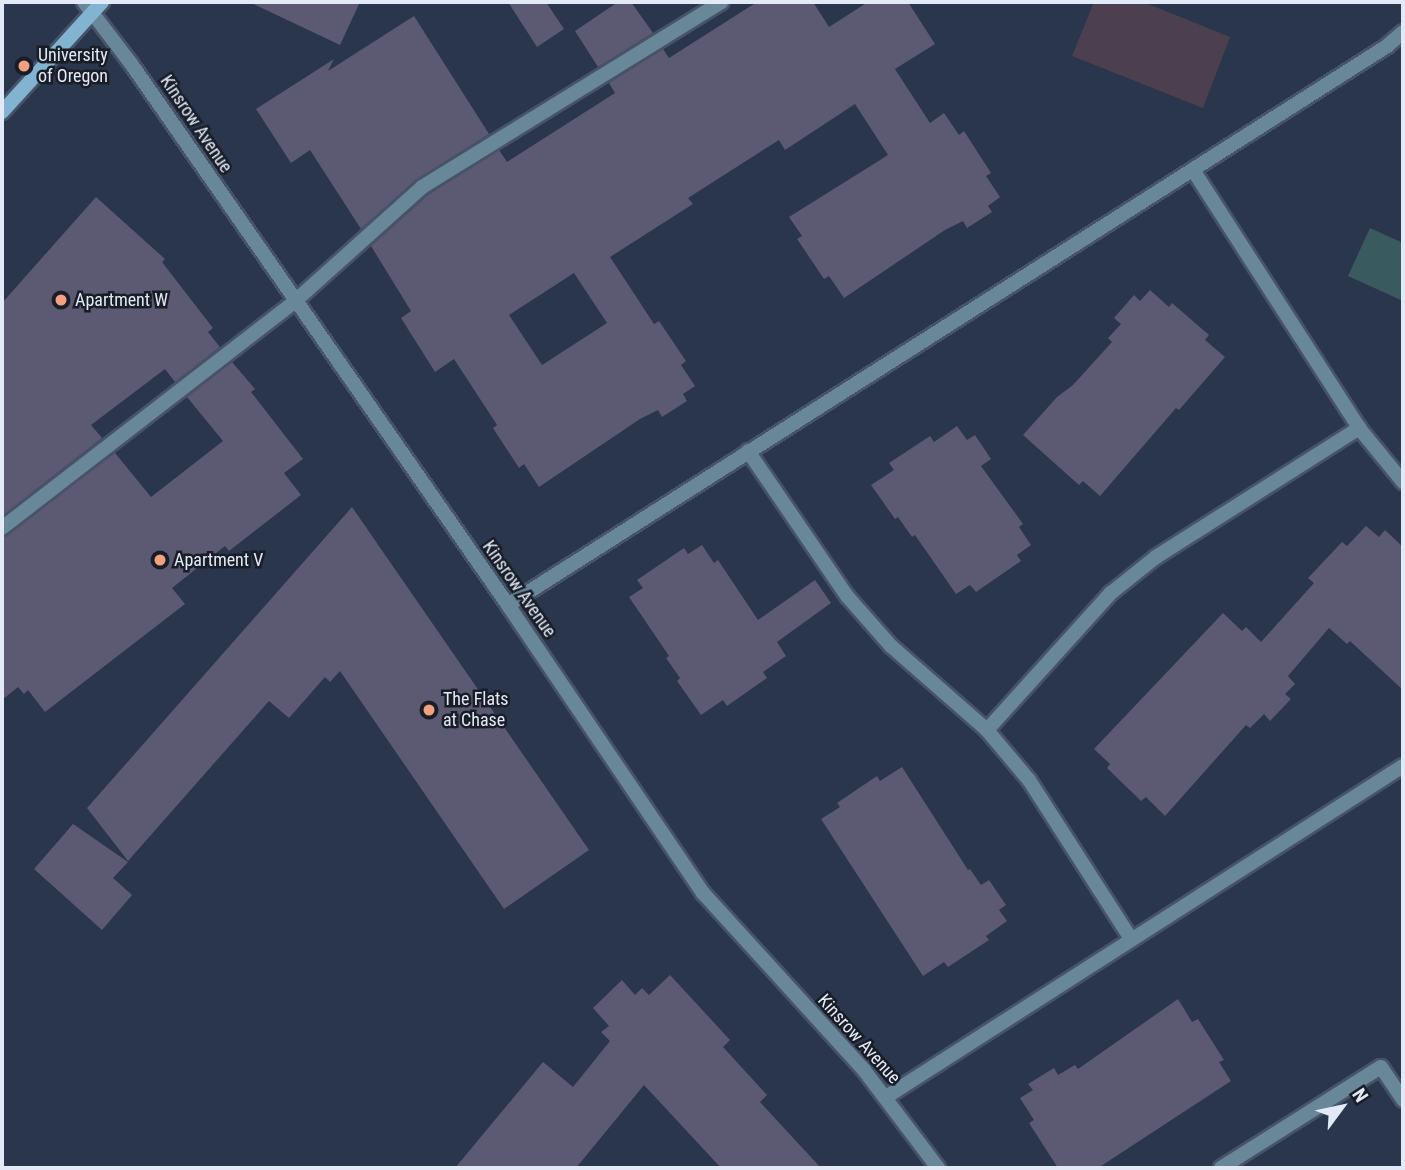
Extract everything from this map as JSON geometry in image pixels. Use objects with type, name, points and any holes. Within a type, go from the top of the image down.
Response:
[{"type":"main road","points":[[2,112],[87,8],[102,2]]},
{"type":"street","points":[[2,528],[294,302],[422,187],[721,2]]},
{"type":"street","name":"Kinsrow Avenue","points":[[87,8],[132,65],[294,302],[508,605],[703,893],[886,1097],[938,1168]]},
{"type":"street","points":[[508,605],[1387,46],[1403,32]]},
{"type":"street","points":[[1193,170],[1359,428],[1403,482]]},
{"type":"street","points":[[987,730],[1111,593],[1156,557],[1359,428]]},
{"type":"street","points":[[748,451],[847,596],[891,646],[987,730],[1029,780],[1131,939]]},
{"type":"street","points":[[886,1097],[1403,766]]},
{"type":"street","points":[[1221,1168],[1381,1067],[1403,1100]]},
{"type":"shaded area","points":[[1094,2],[1143,2],[1230,37],[1203,108],[1072,56]]},
{"type":"shaded area","points":[[1370,228],[1403,243],[1403,301],[1348,276]]},
{"type":"building","points":[[249,2],[360,2],[340,45]]},
{"type":"building","points":[[508,2],[546,2],[564,29],[537,47]]},
{"type":"building","points":[[618,2],[631,2],[653,33],[598,67],[575,31]]},
{"type":"building","points":[[757,2],[813,2],[829,27],[868,2],[908,2],[935,44],[895,69],[930,123],[944,113],[959,135],[964,131],[991,173],[986,176],[1000,197],[988,206],[992,212],[967,228],[963,221],[945,230],[844,298],[829,276],[824,279],[797,239],[802,236],[789,217],[888,155],[855,104],[785,150],[779,140],[688,198],[693,204],[610,257],[654,324],[659,321],[686,361],[681,365],[695,386],[683,394],[687,401],[662,417],[658,410],[640,419],[539,487],[524,464],[519,468],[493,428],[497,425],[454,359],[435,372],[401,318],[411,311],[371,246],[428,195],[499,150],[507,162],[615,93],[609,83],[663,49],[669,58]],"holes":[[[574,273],[607,323],[542,365],[509,315]]]},
{"type":"building","points":[[414,16],[489,134],[416,180],[361,229],[310,150],[291,163],[256,109],[334,59],[328,71]]},
{"type":"building","points":[[96,197],[165,259],[162,262],[213,328],[208,332],[220,347],[175,382],[165,369],[91,425],[102,438],[2,516],[2,303]]},
{"type":"building","points":[[1150,290],[1169,307],[1172,303],[1209,335],[1205,340],[1225,357],[1179,410],[1176,408],[1100,496],[1083,481],[1079,485],[1023,435],[1112,342],[1108,338],[1121,324],[1114,318],[1134,295],[1140,301]]},
{"type":"building","name":"Apartment V","points":[[232,362],[255,389],[251,392],[303,459],[284,473],[301,495],[229,551],[225,546],[172,588],[185,604],[45,712],[28,690],[24,694],[18,687],[2,700],[2,537],[115,453],[151,497],[223,441],[187,397]]},
{"type":"building","points":[[957,426],[967,440],[975,435],[991,459],[981,466],[1023,524],[1019,527],[1031,545],[1017,555],[1021,561],[976,592],[970,585],[956,594],[915,535],[912,537],[898,517],[895,519],[871,485],[894,470],[889,463],[930,436],[934,442]]},
{"type":"building","name":"The Flats at Chase","points":[[352,507],[589,850],[504,909],[340,671],[330,682],[325,677],[289,718],[269,701],[128,861],[87,808]]},
{"type":"building","points":[[1366,526],[1379,537],[1385,530],[1403,547],[1403,690],[1350,641],[1347,644],[1329,628],[1288,676],[1295,684],[1285,694],[1291,699],[1270,721],[1264,714],[1250,728],[1246,725],[1165,816],[1146,797],[1141,801],[1107,768],[1110,764],[1094,749],[1223,613],[1242,631],[1246,627],[1261,642],[1314,583],[1308,578],[1342,542],[1347,546]]},
{"type":"building","points":[[702,545],[714,563],[718,560],[758,620],[815,580],[831,603],[777,642],[786,656],[763,672],[767,678],[727,706],[723,700],[701,715],[677,681],[680,678],[666,658],[669,656],[629,597],[643,588],[637,580],[684,548],[688,554]]},
{"type":"building","points":[[902,767],[968,870],[970,869],[981,885],[989,880],[1006,905],[999,910],[1007,921],[986,936],[989,940],[948,967],[944,962],[923,976],[821,819],[840,807],[837,803],[877,776],[880,781]]},
{"type":"building","points":[[73,824],[128,862],[113,878],[132,895],[102,930],[34,869]]},
{"type":"building","points":[[670,975],[730,1040],[723,1047],[767,1095],[760,1102],[821,1168],[721,1168],[644,1085],[576,1168],[455,1168],[543,1062],[573,1087],[610,1041],[601,1032],[609,1026],[593,1008],[622,980],[635,995],[642,988],[649,995]]},
{"type":"building","points":[[1178,999],[1192,1022],[1198,1019],[1224,1060],[1219,1062],[1231,1081],[1098,1168],[1058,1168],[1029,1123],[1034,1120],[1020,1098],[1033,1090],[1028,1084],[1054,1068],[1058,1075],[1075,1065],[1078,1069]]},
{"type":"place","name":"University of Oregon","points":[[24,66]]},
{"type":"place","name":"Apartment W","points":[[61,300]]},
{"type":"place","name":"Apartment V","points":[[160,560]]},
{"type":"place","name":"The Flats at Chase","points":[[429,710]]}]
